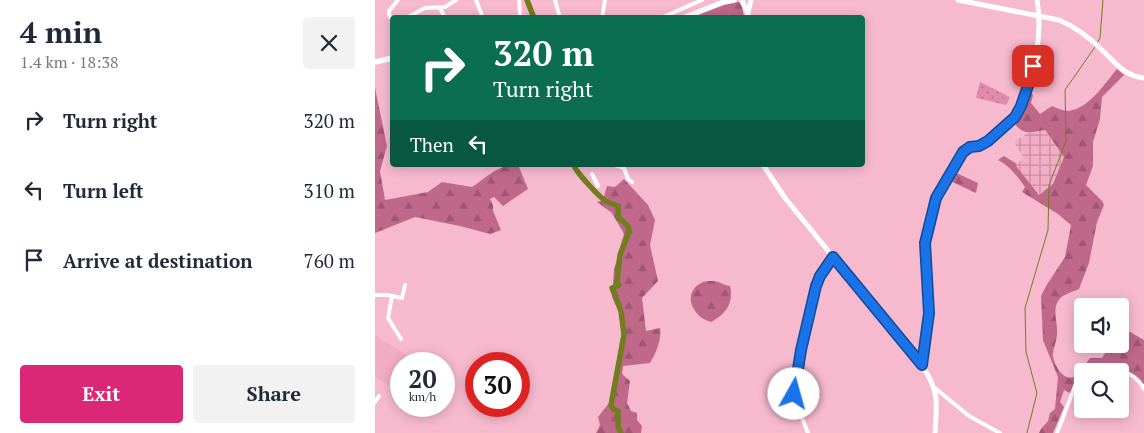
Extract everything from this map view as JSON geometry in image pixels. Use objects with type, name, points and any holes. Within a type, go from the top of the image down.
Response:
[{"type":"highway","points":[[690,15],[725,1],[734,0]]},
{"type":"highway","points":[[375,62],[390,59]]},
{"type":"main road","points":[[742,0],[747,15]]},
{"type":"main road","points":[[747,15],[751,0]]},
{"type":"main road","points":[[959,0],[1059,20],[1073,26],[1096,44],[1122,71],[1144,78]]},
{"type":"main road","points":[[922,365],[929,313],[925,243],[936,198],[963,152],[970,147],[979,146],[988,141],[1015,117],[1021,106],[1030,80],[1040,32],[1037,0]]},
{"type":"main road","points":[[764,167],[785,198],[922,365],[935,388],[937,403],[935,433]]},
{"type":"street","points":[[390,16],[389,11],[398,0]]},
{"type":"street","points":[[412,15],[425,8],[440,8],[456,0]]},
{"type":"street","points":[[476,0],[480,15]]},
{"type":"street","points":[[519,0],[520,15]]},
{"type":"street","points":[[555,0],[559,15]]},
{"type":"street","points":[[602,15],[605,0]]},
{"type":"street","points":[[668,15],[702,0]]},
{"type":"street","points":[[440,8],[444,15]]},
{"type":"street","points":[[621,167],[624,168],[628,179],[632,182]]},
{"type":"street","points":[[592,174],[598,186]]},
{"type":"street","points":[[808,433],[794,394],[797,369],[803,337],[818,280],[833,257]]},
{"type":"street","points":[[375,295],[402,298],[405,285]]},
{"type":"street","points":[[392,296],[388,318],[401,339]]},
{"type":"street","points":[[1129,375],[1142,384],[1144,389]]},
{"type":"street","points":[[935,388],[969,416],[999,433]]},
{"type":"street","points":[[1057,433],[1074,388]]},
{"type":"street","points":[[375,402],[379,396]]},
{"type":"shaded area","points":[[980,82],[1010,97],[1006,105],[976,98]]},
{"type":"shaded area","points":[[1044,130],[1064,157],[1053,184],[1038,195],[1015,166],[1024,158],[1014,142],[1028,133]]},
{"type":"shaded area","points":[[375,335],[402,352],[390,352],[390,385],[375,377]]},
{"type":"green space","points":[[739,2],[744,15],[696,15],[724,4]]},
{"type":"green space","points":[[1117,69],[1124,75],[1102,97],[1100,119],[1093,142],[1093,166],[1086,185],[1104,205],[1097,222],[1089,263],[1079,289],[1063,296],[1057,303],[1055,310],[1057,334],[1053,357],[1058,369],[1064,375],[1074,377],[1074,395],[1064,390],[1060,402],[1064,407],[1053,433],[1039,433],[1048,421],[1050,413],[1055,409],[1058,377],[1043,340],[1041,296],[1065,257],[1071,225],[1058,214],[1022,192],[1025,187],[1019,179],[1010,168],[998,160],[1004,156],[1017,164],[1016,166],[1039,195],[1053,184],[1064,157],[1045,130],[1026,132],[1012,121],[1029,90],[1033,95],[1031,103],[1040,114],[1052,106],[1066,111],[1076,109],[1083,106],[1096,95]]},
{"type":"green space","points":[[375,88],[387,146],[380,171],[385,200],[428,192],[442,182],[472,187],[488,175],[504,167],[519,167],[528,189],[503,206],[494,197],[490,199],[501,230],[490,234],[415,217],[375,233]]},
{"type":"green space","points":[[954,172],[978,183],[976,193],[948,180]]},
{"type":"green space","points":[[624,179],[648,205],[655,220],[650,245],[658,281],[642,298],[646,331],[660,328],[660,337],[650,363],[623,366],[622,374],[630,381],[627,403],[631,411],[637,413],[637,420],[642,426],[641,433],[596,433],[600,425],[598,417],[609,403],[622,332],[619,312],[612,297],[614,270],[624,234],[612,213],[597,202],[603,200],[607,186],[615,187]]},
{"type":"green space","points":[[713,281],[730,286],[731,298],[725,312],[711,322],[704,319],[694,310],[691,298],[695,287],[704,282]]},
{"type":"green space","points":[[1129,331],[1144,340],[1144,385],[1129,373],[1129,363],[1087,363],[1090,358],[1102,358],[1105,353],[1129,353]]},
{"type":"waterway","points":[[527,0],[533,15]]},
{"type":"waterway","points":[[1097,43],[1100,38],[1103,0]]},
{"type":"waterway","points":[[1027,433],[1037,393],[1026,352],[1025,308],[1048,230],[1049,185],[1066,141],[1065,90],[1095,47]]},
{"type":"waterway","points":[[575,167],[599,195],[607,202],[618,206],[618,217],[628,226],[629,231],[620,255],[617,282],[619,285],[612,288],[621,311],[624,335],[611,405],[613,409],[618,411],[618,427],[621,433]]},
{"type":"route","points":[[794,394],[803,337],[816,286],[820,276],[833,257],[922,365],[929,313],[925,243],[936,198],[963,152],[970,147],[979,146],[988,141],[1015,117],[1021,106],[1033,66]]}]
